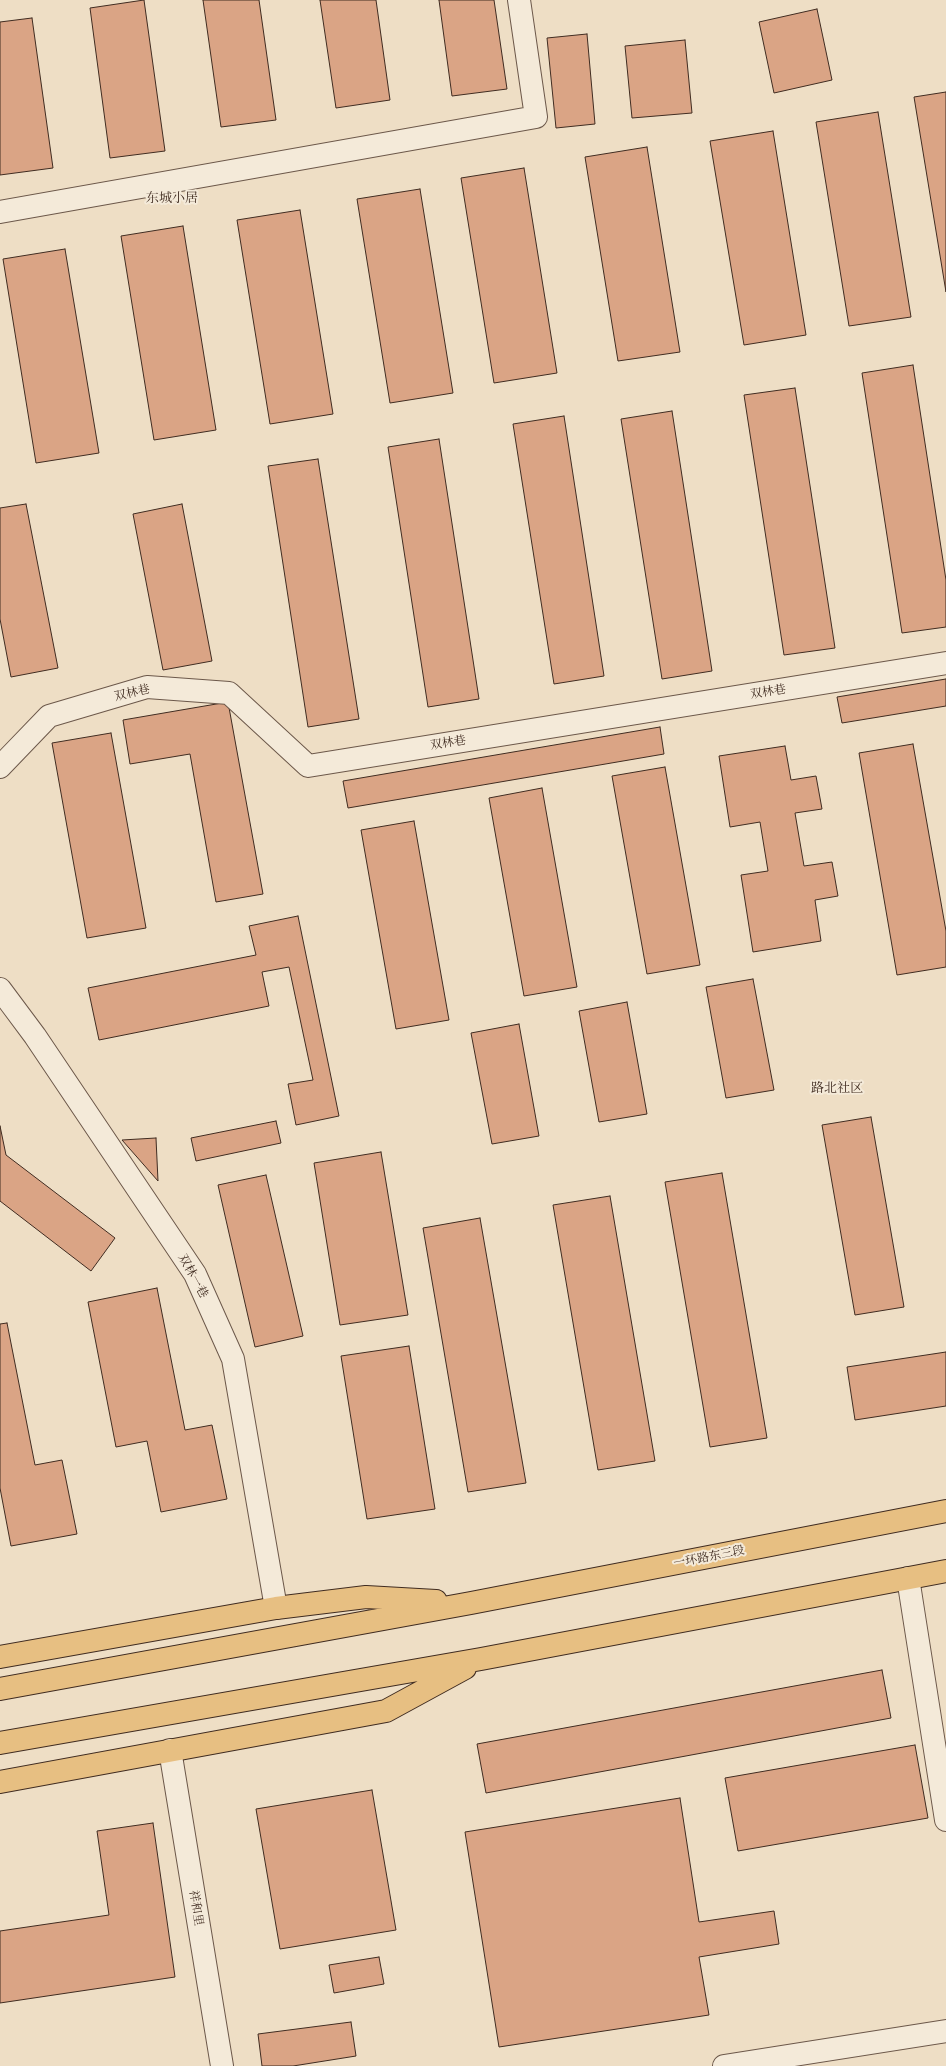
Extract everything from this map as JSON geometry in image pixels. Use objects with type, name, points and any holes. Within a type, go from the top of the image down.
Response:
[{"type":"main road","name":"一环路东三段","points":[[471,1603],[946,1512]]},
{"type":"main road","points":[[0,1743],[481,1659],[946,1571]]},
{"type":"main road","points":[[0,1657],[276,1608],[366,1597],[471,1603]]},
{"type":"main road","points":[[0,1689],[471,1603]]},
{"type":"main road","points":[[0,1782],[386,1711],[481,1659]]},
{"type":"street","points":[[0,212],[536,118],[519,0]]},
{"type":"street","name":"双林巷","points":[[0,767],[49,716],[147,687],[229,693],[308,766],[946,663]]},
{"type":"street","name":"双林一巷","points":[[0,989],[35,1036],[195,1274],[233,1359],[276,1608]]},
{"type":"street","points":[[908,1578],[946,1820]]},
{"type":"street","name":"祥和里","points":[[170,1750],[222,2066]]},
{"type":"street","points":[[724,2066],[946,2031]]},
{"type":"building","points":[[144,0],[165,151],[110,158],[90,8]]},
{"type":"building","points":[[203,0],[259,0],[276,120],[221,127]]},
{"type":"building","points":[[320,0],[376,0],[390,100],[336,108]]},
{"type":"building","points":[[439,0],[494,0],[507,89],[452,96]]},
{"type":"building","points":[[817,9],[832,80],[774,93],[759,22]]},
{"type":"building","points":[[32,18],[53,168],[0,175],[0,22]]},
{"type":"building","points":[[587,34],[595,124],[556,128],[547,38]]},
{"type":"building","points":[[685,40],[692,113],[632,118],[625,46]]},
{"type":"building","points":[[946,92],[946,292],[914,97]]},
{"type":"building","points":[[878,112],[911,317],[849,326],[816,122]]},
{"type":"building","points":[[773,131],[806,335],[744,345],[710,141]]},
{"type":"building","points":[[647,147],[680,352],[618,361],[585,157]]},
{"type":"building","points":[[524,168],[557,373],[494,383],[461,178]]},
{"type":"building","points":[[420,189],[453,393],[390,403],[357,199]]},
{"type":"building","points":[[300,210],[333,414],[270,424],[237,220]]},
{"type":"building","points":[[183,226],[216,430],[154,440],[121,236]]},
{"type":"building","points":[[65,249],[99,453],[36,463],[3,259]]},
{"type":"building","points":[[913,365],[946,580],[946,627],[902,633],[862,373]]},
{"type":"building","points":[[795,388],[835,648],[784,655],[744,395]]},
{"type":"building","points":[[672,411],[712,671],[662,679],[621,419]]},
{"type":"building","points":[[564,416],[604,676],[554,684],[513,424]]},
{"type":"building","points":[[439,439],[479,699],[428,707],[388,447]]},
{"type":"building","points":[[318,459],[359,719],[308,727],[268,466]]},
{"type":"building","points":[[26,504],[58,668],[11,677],[0,619],[0,508]]},
{"type":"building","points":[[182,504],[212,661],[163,670],[133,514]]},
{"type":"building","points":[[946,679],[946,706],[842,723],[837,697]]},
{"type":"building","points":[[228,702],[263,894],[216,902],[190,754],[130,764],[123,720]]},
{"type":"building","points":[[660,727],[664,754],[348,808],[343,781]]},
{"type":"building","points":[[111,733],[146,928],[87,938],[52,743]]},
{"type":"building","points":[[913,744],[946,931],[946,967],[897,975],[859,753]]},
{"type":"building","points":[[785,746],[791,780],[816,776],[822,809],[795,813],[804,866],[832,862],[838,896],[815,900],[821,941],[753,952],[741,875],[768,871],[760,822],[730,827],[719,756]]},
{"type":"building","points":[[665,767],[700,965],[647,974],[612,776]]},
{"type":"building","points":[[542,788],[577,987],[524,996],[489,798]]},
{"type":"building","points":[[414,821],[449,1020],[396,1029],[361,830]]},
{"type":"building","points":[[298,916],[339,1116],[296,1125],[288,1084],[313,1080],[289,967],[262,972],[269,1006],[99,1040],[88,988],[256,955],[249,926]]},
{"type":"building","points":[[753,979],[774,1090],[726,1098],[706,987]]},
{"type":"building","points":[[627,1002],[647,1114],[599,1122],[579,1011]]},
{"type":"building","points":[[519,1024],[539,1136],[492,1144],[471,1033]]},
{"type":"building","points":[[871,1117],[904,1307],[855,1315],[822,1125]]},
{"type":"building","points":[[276,1121],[281,1143],[196,1161],[191,1138]]},
{"type":"building","points":[[0,1126],[6,1155],[115,1238],[91,1271],[0,1201]]},
{"type":"building","points":[[156,1138],[158,1181],[122,1140]]},
{"type":"building","points":[[381,1152],[408,1315],[340,1325],[314,1163]]},
{"type":"building","points":[[722,1173],[767,1438],[710,1447],[665,1182]]},
{"type":"building","points":[[266,1175],[303,1336],[255,1347],[218,1185]]},
{"type":"building","points":[[610,1196],[655,1461],[598,1470],[553,1205]]},
{"type":"building","points":[[480,1218],[526,1483],[468,1492],[423,1228]]},
{"type":"building","points":[[157,1288],[185,1430],[212,1425],[227,1499],[161,1512],[147,1441],[116,1447],[88,1302]]},
{"type":"building","points":[[7,1323],[35,1465],[62,1460],[77,1534],[11,1546],[0,1488],[0,1324]]},
{"type":"building","points":[[409,1346],[435,1509],[367,1519],[341,1356]]},
{"type":"building","points":[[946,1352],[946,1406],[855,1420],[847,1367]]},
{"type":"building","points":[[882,1670],[891,1718],[486,1793],[477,1744]]},
{"type":"building","points":[[915,1745],[928,1818],[738,1851],[725,1778]]},
{"type":"building","points":[[372,1790],[396,1930],[280,1949],[256,1809]]},
{"type":"building","points":[[680,1798],[699,1922],[774,1911],[779,1944],[699,1957],[709,2015],[499,2047],[465,1832]]},
{"type":"building","points":[[153,1823],[175,1977],[0,2003],[0,1931],[109,1915],[97,1831]]},
{"type":"building","points":[[379,1957],[384,1984],[334,1993],[329,1965]]},
{"type":"building","points":[[351,2022],[356,2056],[293,2066],[262,2066],[258,2034]]},
{"type":"district","name":"东城小居","points":[[172,198]]},
{"type":"district","name":"路北社区","points":[[837,1088]]}]
